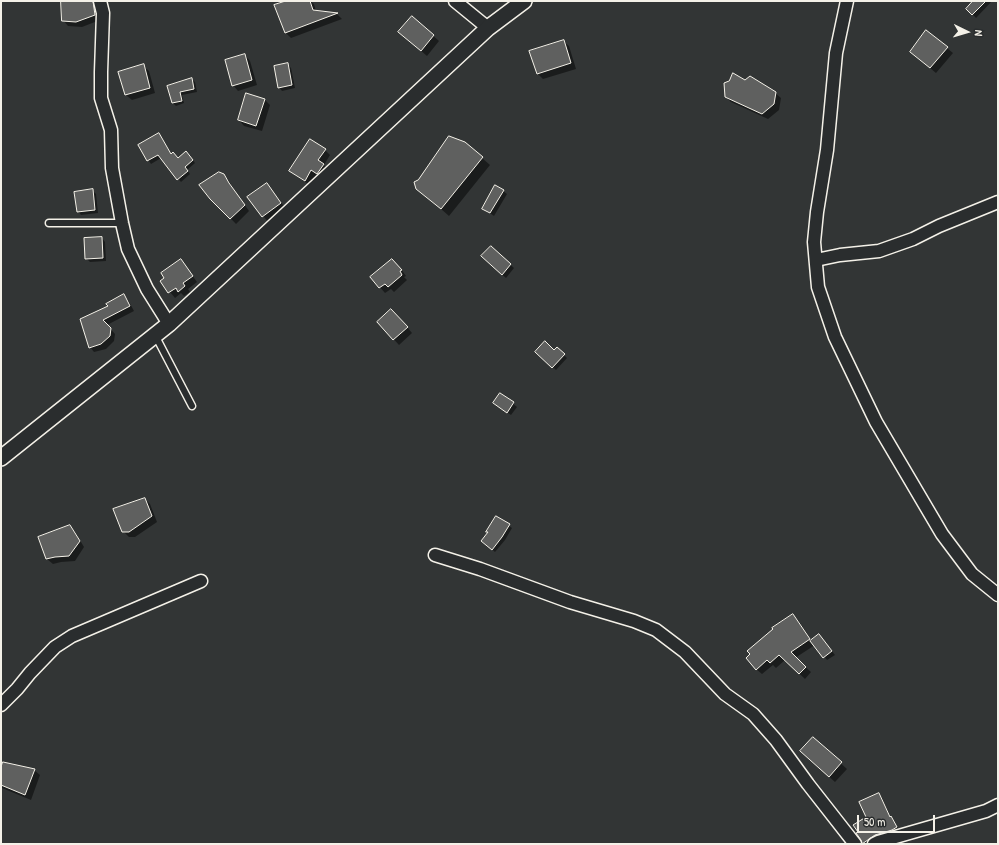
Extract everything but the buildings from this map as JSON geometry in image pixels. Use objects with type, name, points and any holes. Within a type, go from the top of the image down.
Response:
[{"type":"street","points":[[100,1],[103,12],[101,72],[102,98],[111,130],[112,168],[122,223],[128,249],[147,289],[169,324]]},
{"type":"street","points":[[455,1],[488,28]]},
{"type":"street","points":[[1,458],[169,324],[488,28],[524,1]]},
{"type":"street","points":[[847,1],[836,53],[827,150],[817,212],[814,242],[818,287],[835,337],[876,422],[942,534],[972,574],[998,595]]},
{"type":"street","points":[[816,260],[879,250],[913,240],[940,226],[998,202]]},
{"type":"street","points":[[435,555],[480,569],[570,602],[634,620],[656,630],[685,652],[725,694],[753,714],[776,740],[855,844]]},
{"type":"street","points":[[1,705],[55,647],[72,636],[201,581]]},
{"type":"street","points":[[874,844],[986,811],[998,805]]},
{"type":"lane","points":[[49,223],[122,223]]},
{"type":"lane","points":[[155,335],[192,406]]}]
